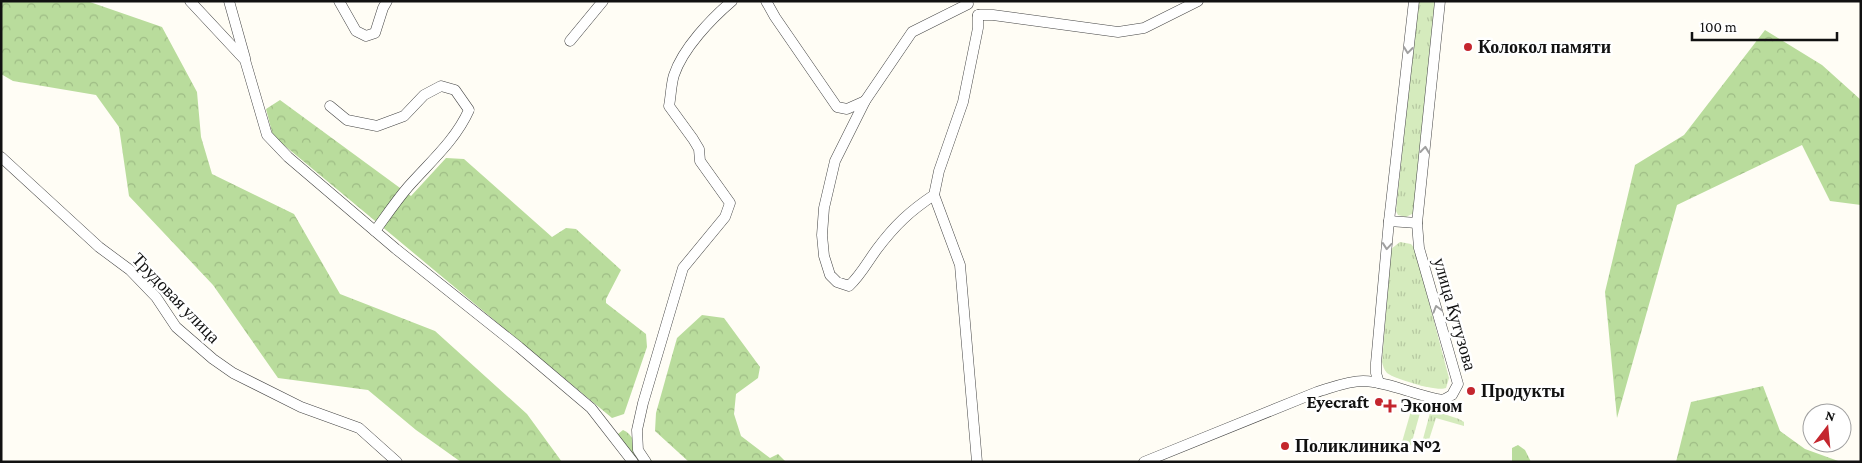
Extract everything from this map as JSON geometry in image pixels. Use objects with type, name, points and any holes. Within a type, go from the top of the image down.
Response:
[{"type":"street","points":[[190,1],[246,60]]},
{"type":"street","points":[[229,1],[267,135],[288,157],[375,231],[590,408],[633,462]]},
{"type":"street","points":[[339,1],[356,31],[366,36],[375,33],[387,1]]},
{"type":"street","points":[[570,41],[603,1]]},
{"type":"street","points":[[646,462],[638,450],[637,430],[683,268],[725,216],[730,204],[700,161],[698,149],[693,139],[669,106],[674,75],[688,47],[732,1]]},
{"type":"street","points":[[766,1],[837,107],[847,109],[865,101]]},
{"type":"street","points":[[978,15],[993,15],[1118,32],[1144,28],[1198,1]]},
{"type":"street","points":[[1379,383],[1376,364],[1389,221],[1414,1]]},
{"type":"street","name":"улица Кутузова","points":[[1144,462],[1317,392],[1346,384],[1361,381],[1379,383],[1443,400],[1452,395],[1458,384],[1419,248],[1416,223],[1440,1]]},
{"type":"street","points":[[934,195],[910,211],[888,236],[856,280],[849,286],[837,282],[830,275],[824,256],[822,235],[824,208],[835,161],[865,101],[912,32],[967,3],[978,15],[978,28],[963,102],[938,171],[934,195],[960,265],[978,462]]},
{"type":"street","points":[[330,106],[347,120],[377,126],[404,116],[424,95],[441,86],[455,90],[469,110],[463,124],[408,187],[375,231]]},
{"type":"street","name":"Трудовая улица","points":[[1,157],[99,247],[130,270],[156,297],[176,327],[213,359],[233,373],[301,408],[359,428],[397,462]]},
{"type":"street","points":[[1389,221],[1416,223]]},
{"type":"green space","points":[[1,1],[87,1],[162,27],[197,92],[201,137],[212,174],[294,214],[340,294],[435,331],[527,414],[562,462],[461,462],[416,430],[368,390],[278,378],[213,285],[129,196],[119,127],[96,95],[13,81],[1,74]]},
{"type":"green space","points":[[1418,1],[1435,1],[1414,213],[1406,217],[1398,215],[1396,211]]},
{"type":"green space","points":[[1765,30],[1822,65],[1861,100],[1861,205],[1830,201],[1802,145],[1677,205],[1617,418],[1605,292],[1635,165],[1684,135]]},
{"type":"green space","points":[[280,100],[411,196],[446,158],[464,159],[552,237],[566,228],[576,229],[621,270],[606,299],[606,303],[646,334],[647,347],[624,414],[612,418],[273,136],[266,109]]},
{"type":"green space","points":[[1400,242],[1411,244],[1415,249],[1449,378],[1446,388],[1425,387],[1391,376],[1385,371],[1383,366],[1391,249]]},
{"type":"green space","points":[[702,315],[724,318],[760,367],[758,378],[736,394],[734,414],[741,436],[770,458],[778,454],[786,462],[689,462],[655,431],[656,413],[677,338]]},
{"type":"green space","points":[[1763,386],[1780,431],[1802,447],[1802,453],[1816,453],[1841,462],[1676,462],[1691,402]]},
{"type":"green space","points":[[1414,409],[1420,413],[1411,445],[1408,447],[1404,446],[1402,442],[1411,411]]},
{"type":"green space","points":[[1435,411],[1459,419],[1464,422],[1464,426],[1436,418],[1426,449],[1424,451],[1420,450],[1430,413]]},
{"type":"green space","points":[[623,430],[629,434],[640,450],[653,462],[637,462],[620,441],[618,434]]},
{"type":"green space","points":[[1518,445],[1525,450],[1531,462],[1512,462],[1512,448]]},
{"type":"place","name":"Колокол памяти","points":[[1468,47]]},
{"type":"place","name":"Продукты","points":[[1471,391]]},
{"type":"place","name":"Eyecraft","points":[[1379,402]]},
{"type":"place","name":"Эконом","points":[[1390,406]]},
{"type":"place","name":"Поликлиника №2","points":[[1285,446]]}]
